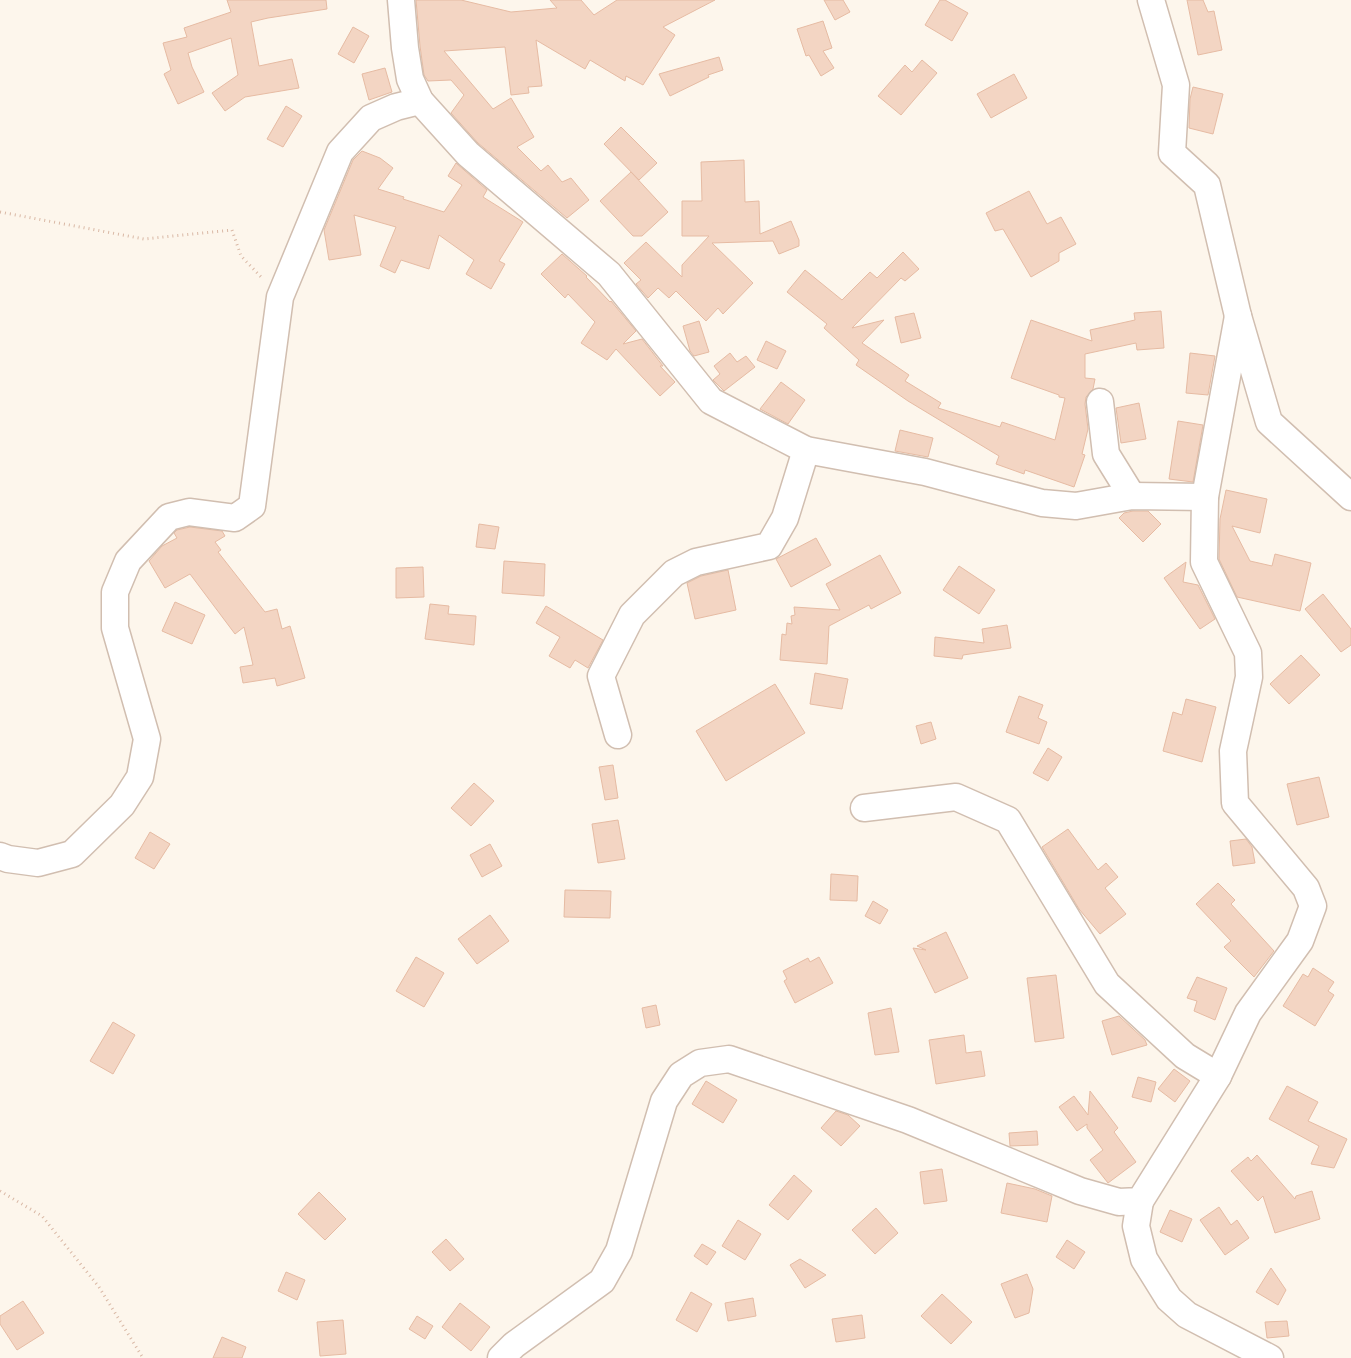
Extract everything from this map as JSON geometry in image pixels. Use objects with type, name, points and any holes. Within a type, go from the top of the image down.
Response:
[{"type":"street","points":[[401,0],[410,79],[420,101],[468,154],[609,274],[712,401],[806,450],[925,472],[1042,504],[1076,506],[1132,496],[1205,496]]},
{"type":"street","points":[[1152,0],[1176,85],[1172,153],[1207,185],[1238,316],[1269,422],[1351,497]]},
{"type":"street","points":[[0,856],[8,859],[38,863],[72,854],[122,805],[140,777],[147,739],[116,628],[114,592],[128,562],[169,517],[189,512],[236,518],[252,506],[280,297],[340,152],[372,118],[396,107],[420,101]]},
{"type":"street","points":[[1238,316],[1205,496],[1204,562],[1248,653],[1249,677],[1233,751],[1235,802],[1306,888],[1313,906],[1300,942],[1248,1013],[1218,1076],[1140,1201],[1136,1226],[1144,1259],[1170,1299],[1187,1316],[1270,1358]]},
{"type":"street","points":[[1100,402],[1106,454],[1132,496]]},
{"type":"street","points":[[618,735],[601,676],[632,615],[674,573],[696,562],[769,546],[785,518],[806,450]]},
{"type":"street","points":[[864,808],[956,797],[1008,820],[1107,984],[1185,1056],[1218,1076]]},
{"type":"street","points":[[501,1358],[514,1345],[602,1281],[619,1251],[664,1101],[682,1075],[700,1063],[729,1059],[908,1120],[1080,1191],[1119,1202],[1140,1201]]},
{"type":"path","points":[[0,212],[144,239],[232,230],[241,256],[280,297]]},
{"type":"path","points":[[0,1192],[42,1216],[99,1287],[143,1358]]},
{"type":"building","points":[[227,0],[326,0],[327,9],[251,22],[259,66],[292,59],[299,88],[245,97],[225,111],[212,93],[238,75],[231,38],[188,53],[192,67],[204,92],[178,104],[164,74],[171,70],[163,43],[187,37],[184,28],[231,12]]},
{"type":"building","points":[[416,0],[461,0],[511,12],[557,8],[550,0],[581,0],[594,15],[617,0],[715,0],[663,27],[675,35],[643,85],[626,76],[625,81],[590,60],[585,69],[536,40],[542,86],[528,87],[529,93],[511,95],[505,47],[444,51],[493,109],[511,98],[534,137],[517,147],[541,171],[548,165],[562,182],[571,178],[589,200],[567,218],[478,143],[451,113],[464,95],[451,80],[428,81],[424,75]]},
{"type":"building","points":[[824,0],[843,0],[850,12],[835,20]]},
{"type":"building","points":[[940,0],[945,0],[968,13],[952,41],[925,25]]},
{"type":"building","points":[[1187,0],[1203,0],[1208,12],[1214,11],[1222,50],[1198,55]]},
{"type":"building","points":[[823,21],[832,48],[823,51],[834,68],[821,76],[809,55],[806,56],[797,29]]},
{"type":"building","points":[[353,27],[369,36],[354,63],[338,54]]},
{"type":"building","points":[[719,57],[723,70],[708,75],[709,77],[670,96],[659,74]]},
{"type":"building","points":[[922,60],[937,73],[901,115],[878,96],[905,65],[912,72]]},
{"type":"building","points":[[385,68],[392,92],[369,100],[362,74]]},
{"type":"building","points":[[1014,74],[1027,98],[991,118],[977,94]]},
{"type":"building","points":[[1193,87],[1223,94],[1213,134],[1189,128],[1190,99]]},
{"type":"building","points":[[286,106],[302,116],[283,147],[267,139]]},
{"type":"building","points":[[621,127],[657,163],[639,180],[604,144]]},
{"type":"building","points":[[362,151],[380,158],[393,168],[378,189],[444,212],[462,185],[448,176],[456,163],[487,190],[483,197],[523,222],[499,261],[505,264],[491,289],[466,274],[474,260],[439,235],[429,269],[401,260],[395,273],[380,266],[396,227],[354,215],[361,255],[329,260],[324,230],[353,160]]},
{"type":"building","points":[[744,160],[745,202],[759,201],[760,234],[791,221],[799,240],[799,246],[779,254],[773,241],[712,243],[753,283],[723,314],[718,308],[706,321],[676,291],[669,298],[658,288],[648,298],[636,284],[641,280],[624,263],[646,242],[682,277],[682,265],[709,236],[682,236],[682,201],[702,201],[701,162]]},
{"type":"building","points":[[631,172],[668,212],[642,236],[633,236],[600,201]]},
{"type":"building","points":[[1029,191],[1047,224],[1061,217],[1076,244],[1059,253],[1059,261],[1031,277],[1003,229],[995,231],[986,213]]},
{"type":"building","points":[[903,252],[919,269],[905,281],[901,278],[852,328],[884,320],[862,343],[909,375],[905,381],[941,403],[938,408],[1000,427],[1002,422],[1055,440],[1065,398],[1011,378],[1031,320],[1092,341],[1090,330],[1135,320],[1134,313],[1161,311],[1164,348],[1137,350],[1136,343],[1085,354],[1085,378],[1095,379],[1093,389],[1086,397],[1088,429],[1082,454],[1085,455],[1074,487],[1025,470],[1024,474],[996,464],[999,456],[908,401],[856,365],[859,360],[824,328],[827,324],[787,292],[805,270],[842,300],[870,272],[877,278]]},
{"type":"building","points":[[562,254],[587,276],[636,331],[623,344],[642,339],[663,366],[660,366],[675,382],[660,396],[616,349],[607,360],[581,343],[595,322],[568,294],[565,298],[541,274]]},
{"type":"building","points":[[914,313],[921,338],[901,343],[895,317]]},
{"type":"building","points":[[699,321],[709,352],[694,356],[690,351],[683,326]]},
{"type":"building","points":[[766,341],[786,351],[777,369],[757,360]]},
{"type":"building","points":[[730,353],[737,362],[746,356],[755,367],[724,391],[713,380],[720,374],[714,366]]},
{"type":"building","points":[[1190,353],[1215,356],[1208,395],[1186,393]]},
{"type":"building","points":[[781,382],[805,400],[788,424],[760,409]]},
{"type":"building","points":[[1139,403],[1146,439],[1121,443],[1116,408]]},
{"type":"building","points":[[1178,421],[1203,425],[1193,482],[1169,479]]},
{"type":"building","points":[[900,430],[933,438],[928,457],[895,451]]},
{"type":"building","points":[[1226,490],[1267,499],[1260,533],[1232,526],[1250,561],[1272,566],[1275,554],[1311,563],[1300,611],[1237,597],[1219,559],[1220,519]]},
{"type":"building","points":[[1148,511],[1161,524],[1143,542],[1119,518],[1124,513]]},
{"type":"building","points":[[479,524],[499,527],[495,549],[476,547]]},
{"type":"building","points":[[190,527],[222,531],[225,536],[215,542],[221,550],[218,552],[265,612],[277,609],[282,629],[290,626],[305,678],[277,686],[275,678],[243,683],[240,667],[253,665],[244,627],[235,634],[190,574],[165,588],[149,561],[162,546],[177,538],[174,533],[177,530]]},
{"type":"building","points":[[816,538],[831,565],[791,587],[776,559]]},
{"type":"building","points":[[880,555],[901,593],[871,609],[869,605],[829,626],[827,664],[780,660],[782,634],[786,635],[787,623],[792,624],[791,616],[795,615],[794,607],[840,610],[826,584]]},
{"type":"building","points":[[504,561],[545,564],[544,596],[502,593]]},
{"type":"building","points":[[1186,562],[1183,582],[1198,585],[1215,619],[1200,629],[1164,578]]},
{"type":"building","points":[[959,566],[995,590],[979,614],[943,590]]},
{"type":"building","points":[[423,567],[424,597],[396,598],[396,568]]},
{"type":"building","points":[[728,570],[736,610],[695,619],[687,583],[701,576]]},
{"type":"building","points":[[1323,594],[1351,629],[1351,645],[1341,652],[1305,609]]},
{"type":"building","points":[[175,602],[205,615],[192,644],[162,631]]},
{"type":"building","points":[[430,604],[449,606],[448,614],[476,616],[474,645],[425,639]]},
{"type":"building","points":[[546,606],[603,640],[588,668],[575,660],[570,668],[549,656],[560,637],[536,623]]},
{"type":"building","points":[[1007,625],[1011,648],[963,655],[962,659],[934,656],[935,637],[984,643],[982,629]]},
{"type":"building","points":[[1301,655],[1320,675],[1289,704],[1270,684]]},
{"type":"building","points":[[815,673],[848,679],[842,709],[810,704]]},
{"type":"building","points":[[775,684],[805,733],[726,781],[696,731]]},
{"type":"building","points":[[1019,696],[1043,705],[1038,718],[1047,722],[1039,744],[1006,732]]},
{"type":"building","points":[[1186,699],[1216,707],[1202,762],[1163,751],[1173,712],[1182,715]]},
{"type":"building","points":[[931,722],[936,739],[921,744],[916,726]]},
{"type":"building","points":[[1048,748],[1062,757],[1048,781],[1033,773]]},
{"type":"building","points":[[613,765],[618,798],[605,800],[599,767]]},
{"type":"building","points":[[1319,777],[1329,817],[1297,825],[1287,784]]},
{"type":"building","points":[[474,783],[494,801],[471,826],[451,808]]},
{"type":"building","points":[[618,820],[625,859],[598,863],[592,824]]},
{"type":"building","points":[[1068,829],[1098,870],[1106,863],[1118,877],[1105,888],[1126,914],[1100,934],[1079,909],[1042,847]]},
{"type":"building","points":[[150,832],[170,844],[154,869],[135,858]]},
{"type":"building","points":[[1246,839],[1252,847],[1255,863],[1233,866],[1230,841]]},
{"type":"building","points":[[490,844],[502,866],[482,877],[470,855]]},
{"type":"building","points":[[831,874],[858,876],[857,901],[830,900]]},
{"type":"building","points":[[1218,883],[1235,900],[1231,904],[1274,951],[1254,977],[1224,947],[1231,941],[1196,904]]},
{"type":"building","points":[[565,890],[611,891],[610,918],[564,917]]},
{"type":"building","points":[[873,901],[888,910],[880,924],[865,916]]},
{"type":"building","points":[[490,915],[509,941],[477,964],[458,939]]},
{"type":"building","points":[[946,932],[968,978],[935,993],[913,948],[926,950],[917,946]]},
{"type":"building","points":[[416,957],[444,973],[424,1007],[396,991]]},
{"type":"building","points":[[819,957],[833,983],[795,1003],[784,981],[787,979],[783,971],[808,958],[810,962]]},
{"type":"building","points":[[1313,968],[1334,982],[1328,991],[1334,995],[1315,1026],[1283,1006],[1303,974],[1308,977]]},
{"type":"building","points":[[1056,975],[1064,1038],[1035,1042],[1027,978]]},
{"type":"building","points":[[1197,977],[1227,988],[1215,1020],[1194,1011],[1197,1001],[1187,998]]},
{"type":"building","points":[[656,1005],[660,1025],[646,1028],[642,1008]]},
{"type":"building","points":[[891,1008],[899,1052],[875,1055],[868,1013]]},
{"type":"building","points":[[1119,1016],[1145,1040],[1147,1045],[1112,1055],[1102,1021]]},
{"type":"building","points":[[113,1022],[135,1035],[113,1074],[90,1061]]},
{"type":"building","points":[[964,1035],[966,1053],[981,1051],[985,1076],[936,1084],[929,1040]]},
{"type":"building","points":[[1174,1069],[1190,1081],[1175,1102],[1158,1089]]},
{"type":"building","points":[[1138,1077],[1156,1082],[1151,1102],[1132,1097]]},
{"type":"building","points":[[706,1081],[737,1100],[723,1123],[692,1104]]},
{"type":"building","points":[[1287,1086],[1318,1102],[1308,1121],[1347,1139],[1334,1168],[1311,1164],[1319,1146],[1269,1119]]},
{"type":"building","points":[[1090,1091],[1118,1128],[1114,1132],[1136,1162],[1108,1183],[1090,1160],[1103,1150],[1087,1128],[1087,1124],[1077,1131],[1059,1107],[1074,1096],[1088,1115]]},
{"type":"building","points":[[836,1111],[848,1115],[860,1126],[841,1146],[821,1128]]},
{"type":"building","points":[[1037,1131],[1038,1145],[1010,1146],[1009,1133]]},
{"type":"building","points":[[1257,1155],[1295,1199],[1296,1196],[1312,1191],[1320,1219],[1275,1233],[1263,1196],[1258,1201],[1231,1171],[1248,1157],[1251,1161]]},
{"type":"building","points":[[942,1169],[947,1201],[924,1204],[920,1172]]},
{"type":"building","points":[[794,1175],[812,1191],[788,1220],[769,1205]]},
{"type":"building","points":[[1007,1183],[1035,1189],[1052,1196],[1047,1222],[1001,1213]]},
{"type":"building","points":[[319,1192],[346,1219],[325,1240],[298,1214]]},
{"type":"building","points":[[1219,1207],[1231,1225],[1237,1220],[1249,1238],[1225,1255],[1200,1220]]},
{"type":"building","points":[[876,1208],[898,1233],[875,1254],[852,1230]]},
{"type":"building","points":[[1170,1210],[1192,1219],[1182,1242],[1160,1232]]},
{"type":"building","points":[[738,1220],[761,1234],[745,1260],[722,1246]]},
{"type":"building","points":[[446,1239],[464,1259],[450,1271],[432,1252]]},
{"type":"building","points":[[1067,1240],[1085,1252],[1074,1269],[1056,1257]]},
{"type":"building","points":[[702,1244],[716,1252],[707,1265],[694,1256]]},
{"type":"building","points":[[800,1259],[826,1275],[805,1288],[790,1265]]},
{"type":"building","points":[[1271,1268],[1286,1290],[1278,1305],[1256,1292]]},
{"type":"building","points":[[286,1272],[305,1280],[297,1300],[278,1291]]},
{"type":"building","points":[[1027,1274],[1033,1289],[1029,1313],[1015,1318],[1001,1284]]},
{"type":"building","points":[[691,1292],[712,1304],[697,1332],[676,1320]]},
{"type":"building","points":[[942,1294],[972,1322],[951,1344],[921,1316]]},
{"type":"building","points":[[753,1298],[756,1316],[728,1321],[725,1303]]},
{"type":"building","points":[[23,1301],[44,1333],[17,1350],[0,1324],[0,1316]]},
{"type":"building","points":[[460,1303],[490,1327],[471,1351],[442,1327]]},
{"type":"building","points":[[862,1315],[865,1338],[836,1342],[832,1319]]},
{"type":"building","points":[[417,1316],[433,1326],[425,1339],[409,1329]]},
{"type":"building","points":[[343,1320],[346,1354],[320,1356],[317,1322]]},
{"type":"building","points":[[1287,1321],[1289,1336],[1267,1338],[1265,1322]]},
{"type":"building","points":[[222,1337],[246,1347],[242,1358],[213,1358]]}]
